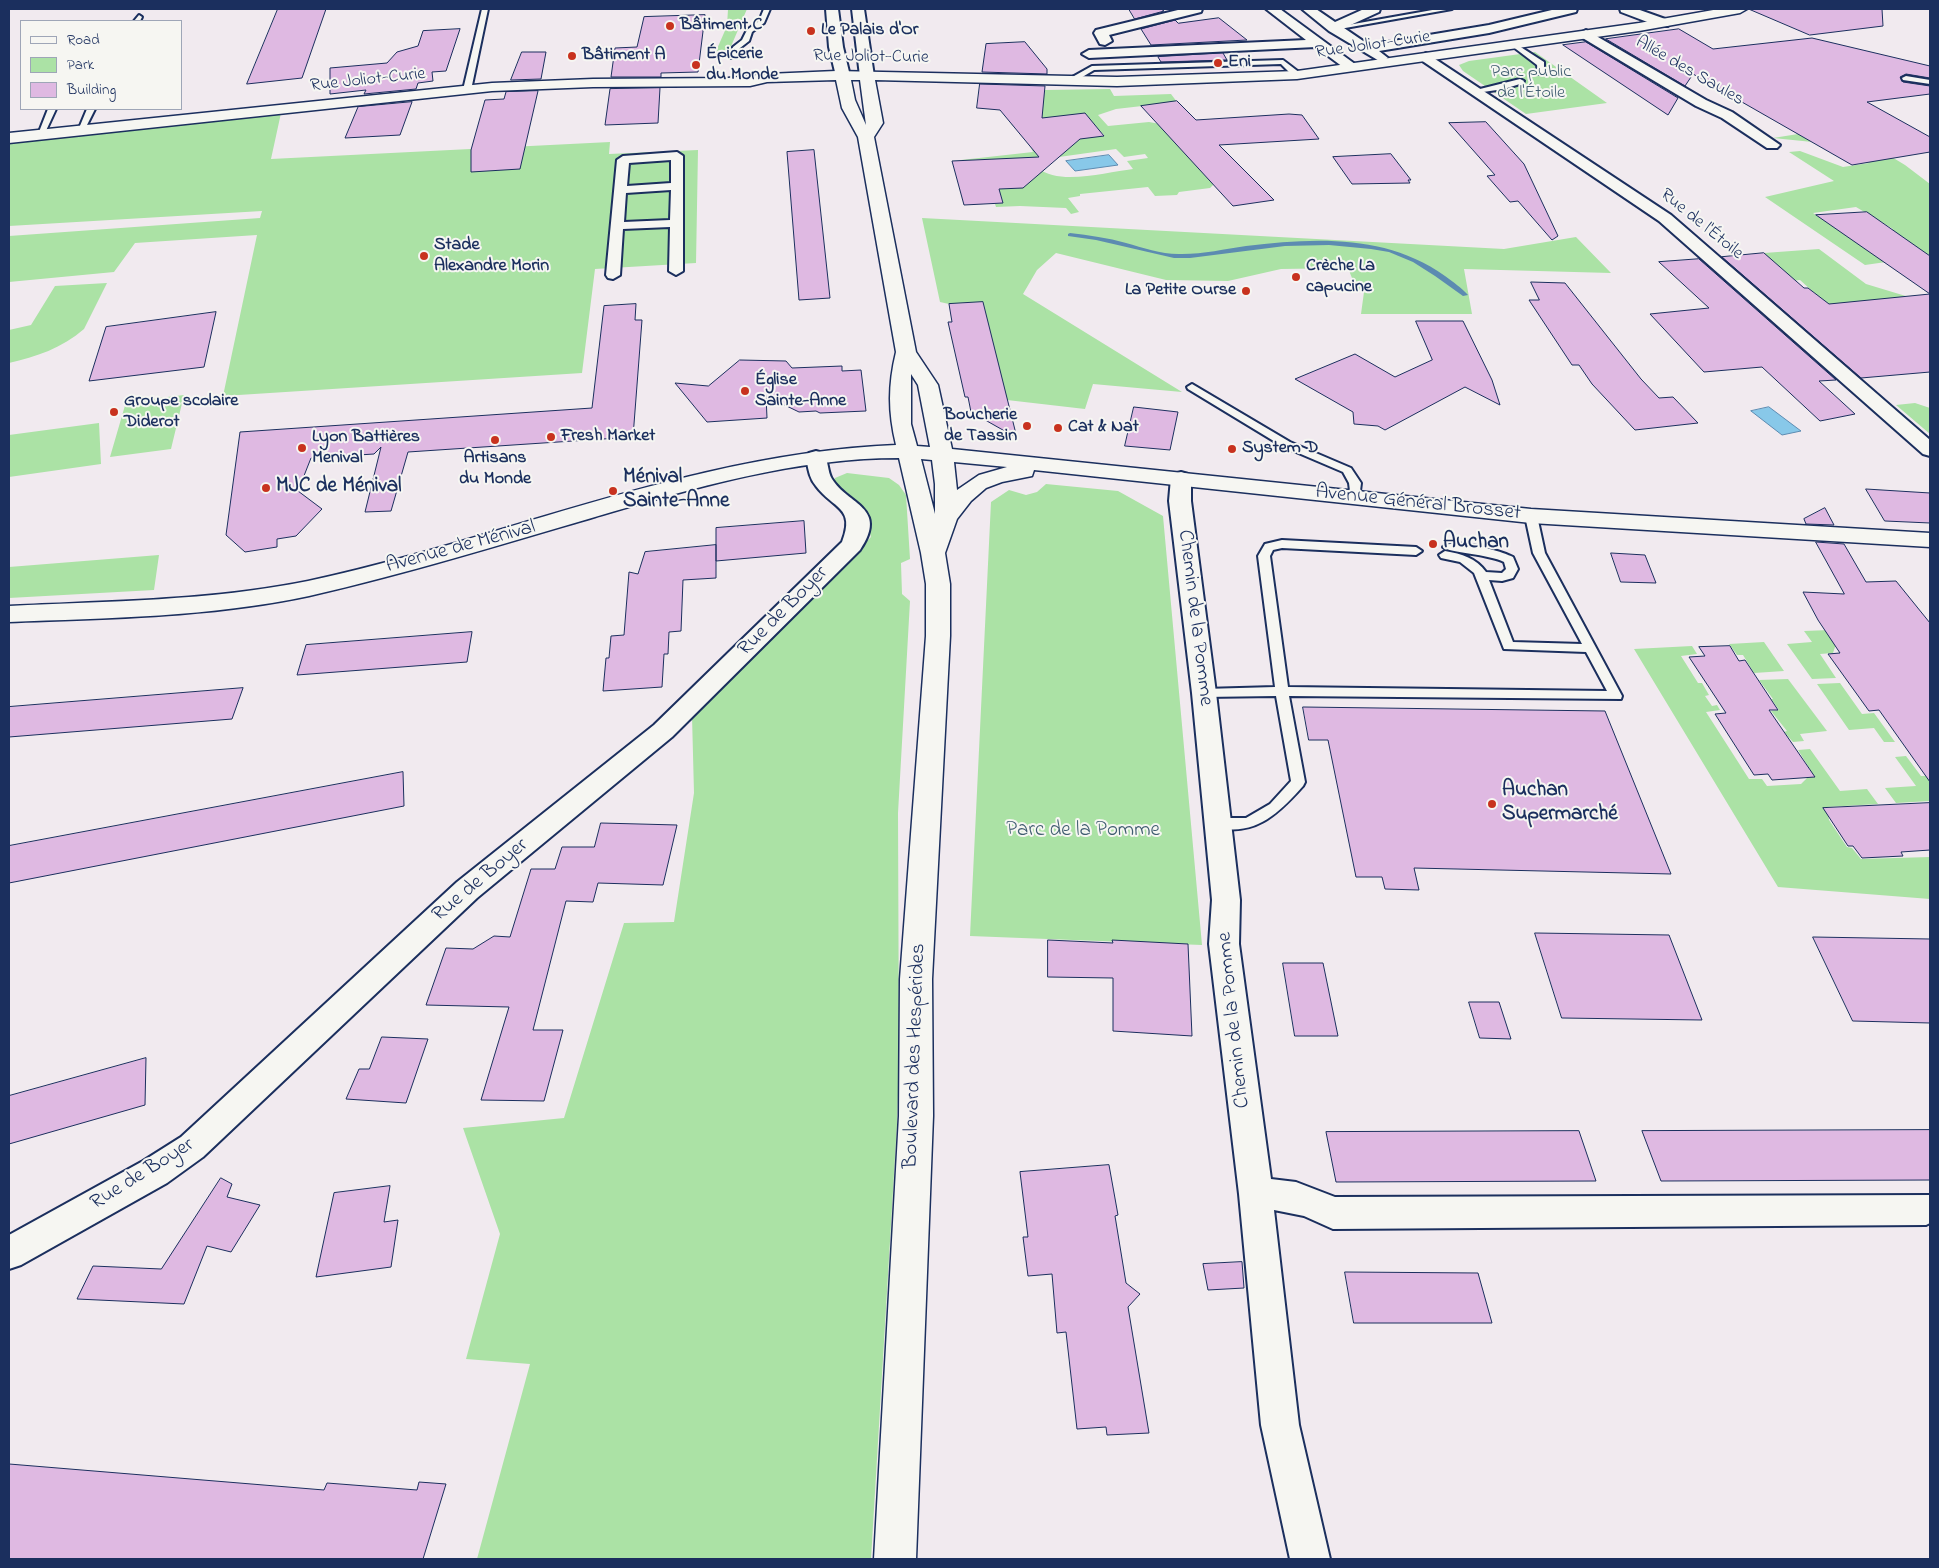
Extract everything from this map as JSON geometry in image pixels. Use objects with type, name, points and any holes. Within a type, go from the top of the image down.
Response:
[{"type":"main road","name":"Rue Joliot-Curie","points":[[9,138],[533,84],[733,81],[773,84],[843,80],[1072,80],[1247,78],[1297,75],[1639,27],[1740,9]]},
{"type":"main road","points":[[843,80],[851,110],[866,136],[906,352]]},
{"type":"main road","name":"Rue Joliot-Curie","points":[[868,80],[918,84],[986,83],[1008,80]]},
{"type":"main road","points":[[866,136],[876,123],[868,80]]},
{"type":"main road","points":[[874,114],[886,94],[918,84]]},
{"type":"main road","name":"Boulevard des Hespérides","points":[[895,1559],[916,1116],[916,979],[938,636],[938,584],[933,553],[902,424],[899,381],[906,352]]},
{"type":"main road","name":"Boulevard des Hespérides","points":[[906,352],[928,385],[942,454],[946,484],[946,518],[933,553]]},
{"type":"main road","name":"Avenue Général Brosset","points":[[908,450],[1531,516],[1695,528],[1930,540]]},
{"type":"main road","name":"Avenue de Ménival","points":[[9,614],[221,602],[284,593],[467,547],[698,479],[764,464],[908,450]]},
{"type":"main road","points":[[946,518],[977,482],[997,475],[1055,466]]},
{"type":"street","points":[[832,9],[836,47],[843,80]]},
{"type":"street","points":[[858,9],[868,80]]},
{"type":"street","points":[[1105,41],[1101,33],[1196,9]]},
{"type":"street","points":[[1272,9],[1352,67]]},
{"type":"street","points":[[1308,9],[1388,62]]},
{"type":"street","points":[[1334,28],[1374,9]]},
{"type":"street","points":[[1367,48],[1489,29],[1571,9]]},
{"type":"street","points":[[1626,9],[1663,23]]},
{"type":"street","points":[[1611,12],[1639,27]]},
{"type":"street","name":"Allée des Saules","points":[[1586,34],[1701,103],[1727,115],[1772,145]]},
{"type":"street","points":[[1089,54],[1319,43]]},
{"type":"street","name":"Rue de l'Étoile","points":[[1426,57],[1665,218],[1930,450]]},
{"type":"street","points":[[613,274],[623,160],[677,156],[676,271]]},
{"type":"street","points":[[620,190],[676,186]]},
{"type":"street","points":[[617,226],[676,223]]},
{"type":"street","name":"Rue de Boyer","points":[[9,1254],[155,1172],[192,1147],[467,890],[663,731],[852,545],[858,531],[857,516],[852,506],[824,483],[819,474],[816,458]]},
{"type":"street","name":"Chemin de la Pomme","points":[[1181,478],[1180,501],[1204,693],[1216,822],[1226,900],[1224,944],[1256,1194],[1280,1425],[1310,1559]]},
{"type":"street","points":[[1256,1194],[1287,1194],[1312,1202],[1333,1213],[1926,1209]]},
{"type":"lane","points":[[467,90],[485,9]]},
{"type":"lane","points":[[733,56],[737,46],[746,42],[749,31],[762,22],[767,9]]},
{"type":"lane","points":[[1334,28],[1449,9]]},
{"type":"lane","points":[[1514,44],[1541,64],[1542,72]]},
{"type":"lane","points":[[1906,78],[1930,82]]},
{"type":"lane","points":[[1476,91],[1504,87],[1520,81]]},
{"type":"lane","points":[[40,135],[52,110]]},
{"type":"lane","points":[[80,130],[90,110]]},
{"type":"lane","points":[[1192,387],[1286,444],[1347,470],[1355,483],[1355,497]]},
{"type":"lane","points":[[1204,693],[1282,692],[1616,696],[1588,648],[1539,553],[1531,516]]},
{"type":"lane","points":[[1216,822],[1248,823],[1275,808],[1298,782],[1282,692],[1264,556],[1269,547],[1282,544],[1416,551]]},
{"type":"lane","points":[[1481,574],[1502,577],[1509,575],[1512,569],[1509,560],[1501,555],[1486,551],[1444,550],[1462,557],[1473,564],[1481,574],[1508,646],[1588,648]]},
{"type":"green space","points":[[728,9],[747,9],[726,58],[713,58],[727,26]]},
{"type":"green space","name":"Parc public de l'Étoile","points":[[1535,52],[1607,103],[1526,114],[1463,71],[1459,65],[1469,61]]},
{"type":"green space","points":[[1110,89],[1114,96],[1171,94],[1177,102],[1116,109],[1098,115],[1108,126],[1149,122],[1160,124],[1165,132],[1207,135],[1243,169],[1204,174],[1215,183],[1210,188],[1179,192],[1177,195],[1155,196],[1148,187],[1080,194],[1080,196],[1068,198],[1079,212],[1071,214],[1066,208],[996,207],[995,204],[1003,203],[999,189],[1019,188],[1015,177],[994,166],[992,159],[952,161],[1033,152],[1030,146],[1104,135],[1093,123],[1020,133],[1011,124],[1039,121],[1045,90]],"holes":[[[1116,149],[1124,157],[1145,154],[1148,158],[1127,161],[1133,169],[1084,176],[1058,176],[1038,168],[1059,157]]]},
{"type":"green space","name":"Stade Alexandre Morin","points":[[281,113],[271,159],[610,142],[609,154],[698,150],[696,263],[595,269],[582,373],[223,396],[257,235],[135,243],[114,272],[9,282],[9,236],[260,218],[262,211],[9,226],[9,144]]},
{"type":"green space","points":[[1842,127],[1905,165],[1930,184],[1930,256],[1888,231],[1893,229],[1856,207],[1813,213],[1886,262],[1865,265],[1765,197],[1834,181],[1789,152],[1800,151],[1843,167],[1869,163],[1842,145],[1773,138]]},
{"type":"green space","points":[[922,218],[1504,249],[1576,237],[1611,273],[1464,269],[1472,314],[1361,314],[1364,292],[1356,288],[1348,268],[1281,269],[1228,281],[1166,280],[1056,253],[1037,270],[1023,294],[1182,392],[1093,384],[1085,409],[1007,400],[983,302],[949,304],[940,302]]},
{"type":"green space","points":[[1819,249],[1866,284],[1909,297],[1930,312],[1930,327],[1887,299],[1831,308],[1800,280],[1784,282],[1764,253]]},
{"type":"green space","points":[[107,283],[84,329],[76,336],[48,351],[9,363],[9,330],[31,325],[55,286]]},
{"type":"green space","points":[[184,395],[171,449],[110,457],[126,402]]},
{"type":"green space","points":[[1915,403],[1930,408],[1930,434],[1896,405]]},
{"type":"green space","points":[[99,423],[101,464],[9,477],[9,435]]},
{"type":"green space","points":[[847,473],[889,478],[899,485],[906,495],[910,559],[901,563],[902,594],[910,601],[898,813],[899,1066],[897,1124],[871,1559],[477,1559],[530,1364],[466,1359],[500,1234],[463,1128],[564,1118],[624,923],[674,922],[694,793],[692,716],[871,537],[861,505],[834,481],[835,478]]},
{"type":"green space","name":"Parc de la Pomme","points":[[1046,484],[1118,491],[1163,516],[1202,945],[970,936],[991,502],[1009,490],[1026,495],[1037,492]]},
{"type":"green space","points":[[159,555],[154,590],[9,598],[9,567]]},
{"type":"green space","points":[[1908,627],[1930,656],[1930,708],[1923,708],[1864,646],[1835,647],[1833,653],[1820,654],[1836,678],[1812,679],[1787,644],[1812,642],[1804,631]]},
{"type":"green space","points":[[1764,642],[1784,671],[1754,673],[1743,655],[1737,655],[1729,644]]},
{"type":"green space","points":[[1692,646],[1697,654],[1681,656],[1698,683],[1702,683],[1709,695],[1705,696],[1712,706],[1717,705],[1720,710],[1706,712],[1749,779],[1762,779],[1767,786],[1801,784],[1807,778],[1803,772],[1811,771],[1798,750],[1810,749],[1840,791],[1867,789],[1878,804],[1827,807],[1829,820],[1847,847],[1852,848],[1861,859],[1930,857],[1930,899],[1778,887],[1634,649]]},
{"type":"green space","points":[[1788,679],[1827,731],[1800,734],[1804,741],[1793,742],[1784,732],[1787,731],[1771,711],[1779,710],[1772,700],[1768,700],[1773,699],[1759,680]]},
{"type":"green space","points":[[1840,683],[1862,714],[1874,713],[1895,742],[1884,742],[1874,728],[1849,730],[1817,684]]},
{"type":"green space","points":[[1906,756],[1921,776],[1930,776],[1930,801],[1896,803],[1885,788],[1916,786],[1895,757]]},
{"type":"water","points":[[1109,155],[1118,165],[1075,171],[1066,161]]},
{"type":"water","points":[[1769,407],[1801,431],[1782,435],[1751,411]]},
{"type":"building","points":[[278,9],[326,9],[302,78],[247,84]]},
{"type":"building","points":[[1129,9],[1161,9],[1164,11],[1135,19]]},
{"type":"building","points":[[1749,9],[1882,9],[1883,26],[1810,35]]},
{"type":"building","points":[[705,15],[698,72],[661,73],[661,77],[611,77],[615,48],[637,47],[644,17]]},
{"type":"building","points":[[1219,18],[1247,40],[1151,45],[1141,29],[1175,20],[1178,23]]},
{"type":"building","points":[[460,29],[446,71],[432,72],[433,81],[418,83],[416,89],[364,94],[366,90],[330,94],[330,68],[387,63],[397,52],[418,46],[423,31]]},
{"type":"building","points":[[1679,29],[1713,49],[1812,38],[1930,66],[1930,78],[1906,74],[1900,77],[1903,82],[1930,86],[1930,94],[1867,102],[1930,137],[1930,152],[1852,165],[1693,74],[1685,86],[1606,39]]},
{"type":"building","points":[[1025,42],[1047,69],[1047,74],[982,72],[986,44]]},
{"type":"building","points":[[1586,42],[1678,98],[1668,115],[1563,45]]},
{"type":"building","points":[[522,52],[546,52],[541,79],[511,80]]},
{"type":"building","points":[[1223,53],[1227,60],[1161,62],[1158,57]]},
{"type":"building","points":[[980,84],[1045,86],[1042,118],[1085,113],[1104,136],[1080,139],[1023,188],[999,189],[1003,203],[964,205],[952,161],[1039,157],[1000,110],[977,108]]},
{"type":"building","points":[[660,88],[658,123],[605,125],[610,89]]},
{"type":"building","points":[[538,91],[520,169],[471,172],[471,150],[485,100],[504,99],[506,92]]},
{"type":"building","points":[[1177,101],[1196,120],[1289,114],[1302,115],[1319,139],[1219,145],[1274,200],[1233,206],[1141,106]]},
{"type":"building","points":[[412,102],[400,135],[345,138],[358,107]]},
{"type":"building","points":[[1486,122],[1524,164],[1558,236],[1552,240],[1518,201],[1510,202],[1487,176],[1495,175],[1449,123]]},
{"type":"building","points":[[814,150],[830,298],[799,300],[787,152]]},
{"type":"building","points":[[1391,154],[1411,180],[1408,180],[1410,183],[1352,184],[1333,157]]},
{"type":"building","points":[[1867,212],[1930,256],[1930,294],[1816,215]]},
{"type":"building","points":[[1764,253],[1804,288],[1808,288],[1829,304],[1930,294],[1930,372],[1861,378],[1722,257]]},
{"type":"building","points":[[1699,259],[1836,380],[1819,381],[1855,414],[1820,421],[1762,367],[1704,372],[1650,314],[1709,308],[1659,262]]},
{"type":"building","points":[[1531,282],[1565,283],[1641,379],[1659,398],[1673,397],[1698,423],[1635,430],[1592,384],[1579,365],[1572,365],[1529,300],[1539,300]]},
{"type":"building","points":[[983,302],[1017,438],[971,412],[968,397],[965,397],[948,322],[952,322],[949,304]]},
{"type":"building","points":[[636,304],[635,320],[642,320],[633,437],[408,452],[391,511],[365,512],[381,447],[374,454],[311,458],[298,491],[322,509],[296,536],[277,539],[277,547],[245,552],[226,535],[240,432],[592,408],[604,306]]},
{"type":"building","points":[[216,312],[204,367],[89,381],[106,327]]},
{"type":"building","points":[[1416,321],[1463,321],[1492,380],[1500,405],[1465,387],[1385,430],[1378,426],[1354,424],[1353,412],[1295,379],[1355,354],[1395,377],[1432,360]]},
{"type":"building","name":"Église Sainte-Anne","points":[[740,360],[786,361],[792,368],[842,366],[842,371],[861,370],[866,411],[799,412],[766,396],[767,418],[707,422],[675,383],[708,386]]},
{"type":"building","points":[[1134,407],[1178,412],[1170,450],[1125,446]]},
{"type":"building","points":[[1866,489],[1930,493],[1930,523],[1885,521]]},
{"type":"building","points":[[1825,508],[1834,525],[1806,524],[1804,519]]},
{"type":"building","points":[[804,521],[806,553],[716,561],[716,528]]},
{"type":"building","points":[[1816,542],[1844,544],[1866,582],[1896,581],[1930,623],[1930,782],[1879,710],[1869,711],[1828,654],[1840,653],[1818,620],[1803,592],[1844,594]]},
{"type":"building","points":[[716,545],[716,578],[683,580],[681,631],[669,632],[668,654],[664,654],[662,687],[603,691],[606,658],[609,658],[611,636],[624,635],[629,572],[638,574],[645,552]]},
{"type":"building","points":[[1611,553],[1645,555],[1656,583],[1621,582]]},
{"type":"building","points":[[472,632],[467,662],[297,675],[306,645]]},
{"type":"building","points":[[1730,646],[1739,661],[1745,660],[1778,710],[1769,710],[1815,777],[1772,780],[1768,774],[1754,775],[1715,714],[1726,713],[1689,657],[1705,656],[1699,647]]},
{"type":"building","points":[[243,688],[232,719],[9,737],[9,707]]},
{"type":"building","name":"Auchan Supermarché","points":[[1303,707],[1605,711],[1671,874],[1414,868],[1419,890],[1385,889],[1382,877],[1356,877],[1328,740],[1309,740]]},
{"type":"building","points":[[403,772],[404,806],[9,883],[9,846]]},
{"type":"building","points":[[1930,803],[1930,850],[1901,852],[1903,856],[1862,858],[1853,846],[1848,846],[1823,808]]},
{"type":"building","points":[[601,823],[677,825],[663,885],[598,883],[593,902],[566,901],[533,1030],[563,1030],[544,1101],[481,1100],[509,1007],[426,1005],[446,948],[473,949],[494,936],[510,937],[531,869],[555,869],[562,847],[594,847]]},
{"type":"building","points":[[1535,933],[1669,935],[1702,1020],[1562,1018]]},
{"type":"building","points":[[1813,937],[1930,939],[1930,1023],[1853,1021]]},
{"type":"building","points":[[1048,940],[1113,943],[1112,940],[1188,944],[1192,1036],[1113,1031],[1113,978],[1048,977]]},
{"type":"building","points":[[1283,963],[1323,963],[1338,1036],[1295,1036]]},
{"type":"building","points":[[1469,1002],[1499,1002],[1511,1039],[1480,1038]]},
{"type":"building","points":[[382,1037],[428,1039],[406,1103],[346,1099],[359,1069],[369,1069]]},
{"type":"building","points":[[146,1058],[145,1105],[9,1144],[9,1096]]},
{"type":"building","points":[[1930,1130],[1930,1180],[1661,1181],[1642,1131]]},
{"type":"building","points":[[1579,1131],[1596,1181],[1336,1182],[1326,1132]]},
{"type":"building","points":[[1109,1165],[1118,1215],[1115,1216],[1126,1283],[1140,1294],[1128,1307],[1149,1433],[1107,1435],[1106,1427],[1077,1429],[1066,1332],[1057,1333],[1052,1274],[1028,1276],[1023,1237],[1028,1237],[1020,1172]]},
{"type":"building","points":[[221,1178],[232,1184],[227,1197],[260,1205],[231,1252],[207,1246],[184,1304],[77,1299],[93,1266],[161,1269]]},
{"type":"building","points":[[390,1186],[384,1222],[398,1220],[391,1267],[316,1277],[334,1193]]},
{"type":"building","points":[[1242,1262],[1244,1288],[1208,1290],[1203,1264]]},
{"type":"building","points":[[1345,1272],[1478,1273],[1492,1323],[1354,1323]]},
{"type":"building","points":[[9,1464],[324,1490],[327,1483],[417,1490],[419,1482],[446,1484],[423,1559],[9,1559]]},
{"type":"waterway","points":[[1070,235],[1096,238],[1174,256],[1200,255],[1285,244],[1329,243],[1371,247],[1390,251],[1416,261],[1438,274],[1465,295]]},
{"type":"place","name":"Bâtiment C","points":[[670,26]]},
{"type":"place","name":"Le Palais d'Or","points":[[811,31]]},
{"type":"place","name":"Bâtiment A","points":[[572,56]]},
{"type":"place","name":"Eni","points":[[1218,63]]},
{"type":"place","name":"Épicerie du Monde","points":[[696,65]]},
{"type":"place","name":"Stade Alexandre Morin","points":[[424,256]]},
{"type":"place","name":"Crèche La capucine","points":[[1296,277]]},
{"type":"place","name":"La Petite Ourse","points":[[1246,291]]},
{"type":"place","name":"Église Sainte-Anne","points":[[745,391]]},
{"type":"place","name":"Groupe scolaire Diderot","points":[[114,412]]},
{"type":"place","name":"Boucherie de Tassin","points":[[1027,426]]},
{"type":"place","name":"Cat & Nat","points":[[1058,428]]},
{"type":"place","name":"Fresh Market","points":[[551,437]]},
{"type":"place","name":"Artisans du Monde","points":[[495,440]]},
{"type":"place","name":"Lyon Battières Menival","points":[[302,448]]},
{"type":"place","name":"System D","points":[[1232,449]]},
{"type":"place","name":"MJC de Ménival","points":[[266,488]]},
{"type":"place","name":"Ménival Sainte-Anne","points":[[613,491]]},
{"type":"place","name":"Auchan","points":[[1433,544]]},
{"type":"place","name":"Auchan Supermarché","points":[[1492,804]]}]
